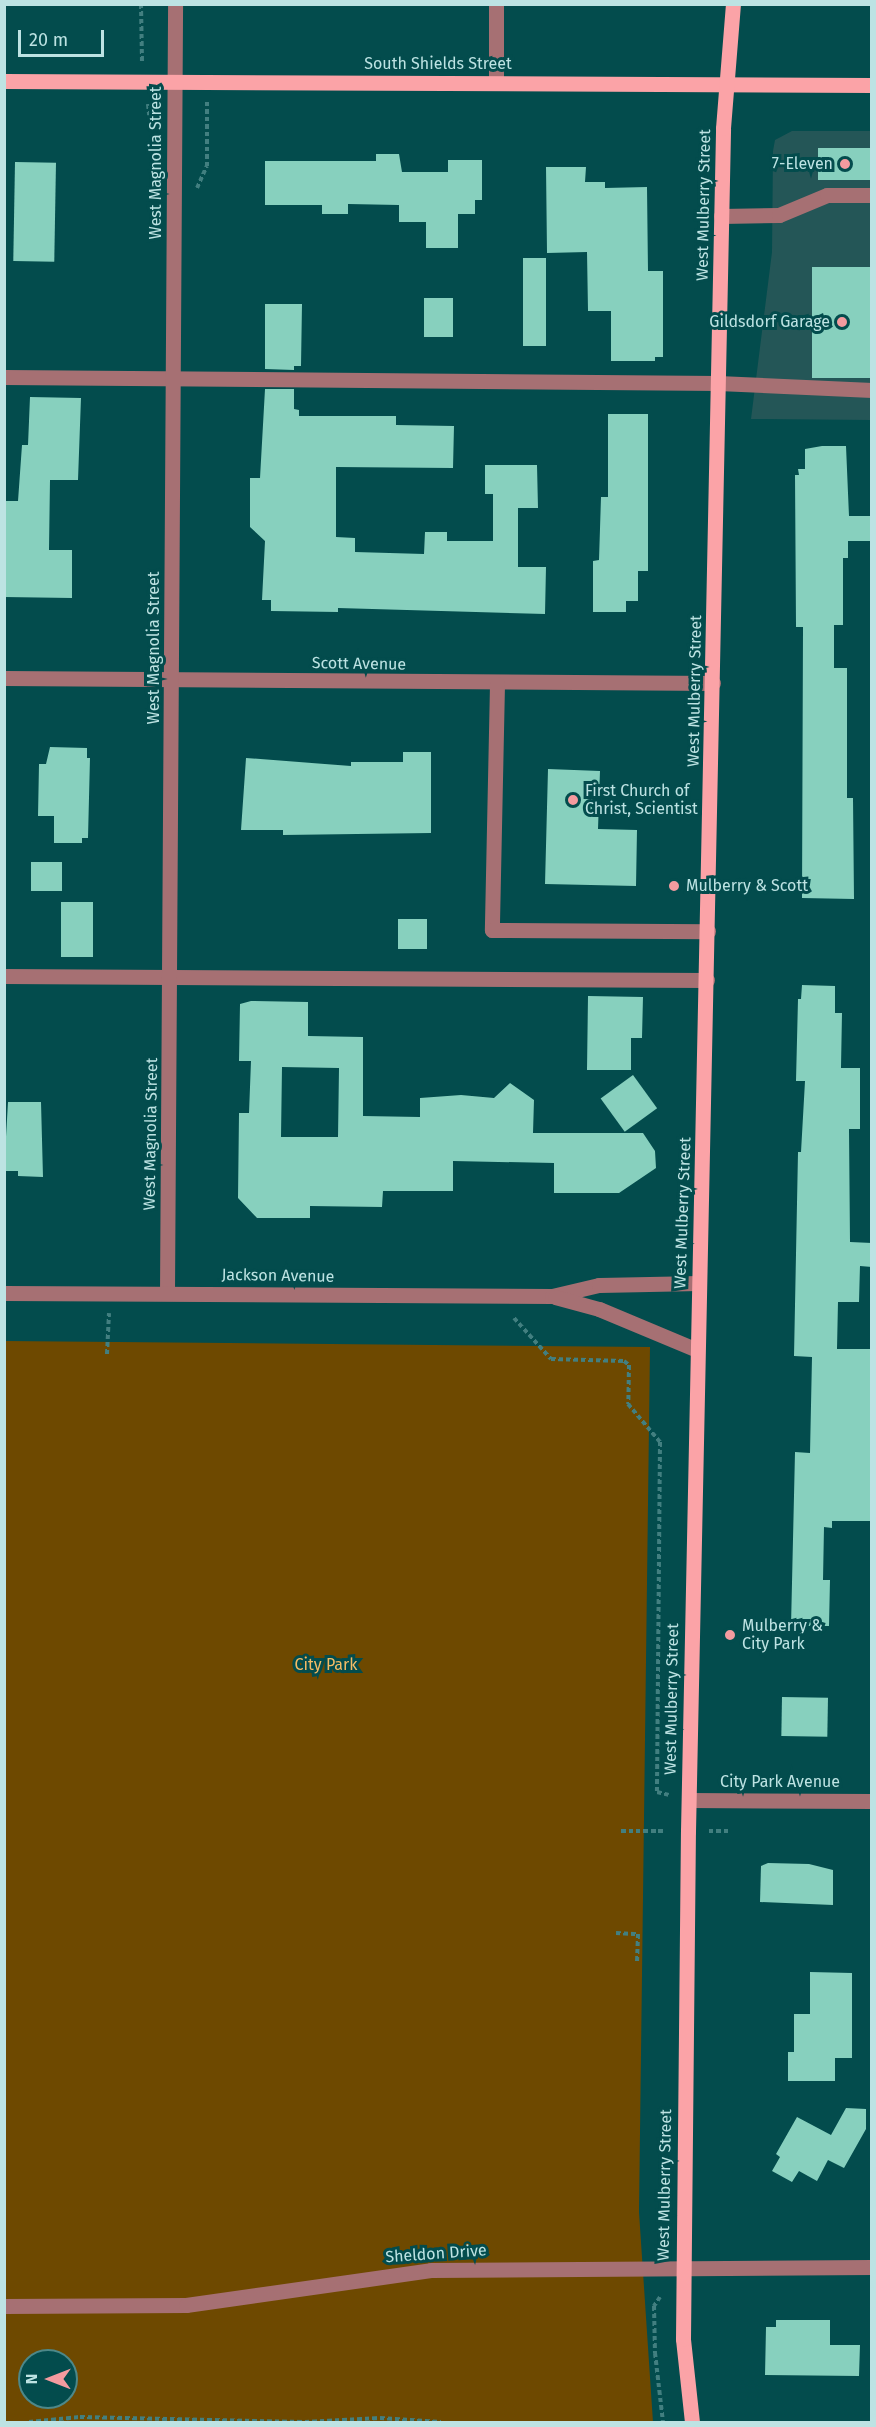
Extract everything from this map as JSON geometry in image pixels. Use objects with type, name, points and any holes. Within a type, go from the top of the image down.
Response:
[{"type":"main road","name":"West Mulberry Street","points":[[692,2422],[682,2339],[689,1800],[721,216],[733,4]]},
{"type":"main road","name":"South Shields Street","points":[[4,81],[872,85]]},
{"type":"street","name":"West Magnolia Street","points":[[167,1293],[171,977],[174,4]]},
{"type":"street","points":[[496,4],[496,82]]},
{"type":"street","points":[[721,216],[779,215],[827,195],[872,195]]},
{"type":"street","points":[[4,377],[718,383],[872,390]]},
{"type":"street","name":"Scott Avenue","points":[[4,678],[497,684],[713,683]]},
{"type":"street","points":[[497,684],[492,930],[708,931]]},
{"type":"street","points":[[4,976],[707,980]]},
{"type":"street","name":"Jackson Avenue","points":[[4,1293],[552,1296],[599,1285],[699,1283]]},
{"type":"street","name":"Jackson Avenue","points":[[552,1296],[599,1309],[697,1350]]},
{"type":"street","name":"City Park Avenue","points":[[689,1800],[872,1801]]},
{"type":"street","name":"Sheldon Drive","points":[[4,2306],[186,2305],[431,2270],[872,2267]]},
{"type":"path","points":[[141,4],[141,52]]},
{"type":"path","points":[[107,1354],[109,1293]]},
{"type":"path","points":[[493,1296],[551,1359],[624,1361],[629,1365],[628,1404],[660,1442],[657,1792]]},
{"type":"path","points":[[616,1933],[638,1934],[637,1964]]},
{"type":"path","points":[[29,2422],[80,2417],[305,2422],[380,2420],[441,2422]]},
{"type":"shaded area","points":[[792,131],[871,131],[871,420],[751,419],[772,252],[773,151],[775,140]]},
{"type":"green space","name":"City Park","points":[[5,1341],[650,1347],[639,2212],[653,2422],[5,2422]]},
{"type":"building","name":"7-Eleven","points":[[818,148],[872,148],[872,180],[818,180]]},
{"type":"building","points":[[376,154],[399,154],[402,172],[448,172],[448,160],[482,160],[482,200],[475,200],[475,214],[458,214],[458,248],[426,248],[426,222],[399,222],[399,205],[348,204],[348,214],[322,214],[322,205],[265,205],[265,161],[376,161]]},
{"type":"building","points":[[15,162],[56,163],[54,262],[13,261]]},
{"type":"building","points":[[546,167],[586,167],[585,182],[605,182],[605,188],[647,187],[648,271],[663,271],[663,357],[655,357],[655,361],[611,361],[611,311],[588,311],[587,252],[547,253]]},
{"type":"building","points":[[523,258],[546,258],[546,346],[523,346]]},
{"type":"building","name":"Gildsdorf Garage","points":[[812,267],[872,267],[872,378],[812,378]]},
{"type":"building","points":[[424,298],[453,298],[453,337],[424,337]]},
{"type":"building","points":[[265,304],[302,304],[301,366],[294,366],[294,370],[265,369]]},
{"type":"building","points":[[265,389],[294,389],[294,409],[299,410],[299,416],[396,416],[396,425],[454,426],[453,468],[336,467],[336,537],[355,538],[355,552],[424,554],[425,532],[447,532],[447,541],[493,541],[493,494],[485,494],[485,465],[537,465],[538,508],[518,508],[518,567],[546,567],[545,614],[338,608],[338,612],[271,611],[271,600],[262,600],[265,541],[250,527],[250,478],[260,478]]},
{"type":"building","points":[[30,397],[81,398],[78,480],[50,480],[49,550],[72,550],[72,598],[4,597],[4,501],[18,501],[22,445],[28,445]]},
{"type":"building","points":[[608,414],[648,414],[648,571],[638,571],[638,601],[626,601],[626,612],[593,612],[593,561],[599,560],[601,497],[608,497]]},
{"type":"building","points":[[846,446],[849,516],[872,516],[872,541],[848,541],[848,558],[843,558],[843,625],[834,625],[834,668],[847,668],[847,798],[853,798],[854,899],[802,898],[803,627],[796,627],[795,475],[799,475],[798,469],[805,469],[805,449]]},
{"type":"building","points":[[50,747],[87,748],[87,758],[90,758],[88,838],[82,838],[82,843],[54,843],[54,816],[38,816],[39,764],[46,764]]},
{"type":"building","points":[[403,752],[431,752],[431,833],[283,835],[283,830],[241,830],[246,758],[351,766],[351,762],[403,762]]},
{"type":"building","name":"First Church of Christ, Scientist","points":[[548,769],[600,771],[598,829],[637,830],[636,886],[545,884]]},
{"type":"building","points":[[31,862],[62,862],[62,891],[31,891]]},
{"type":"building","points":[[61,902],[93,902],[93,957],[61,957]]},
{"type":"building","points":[[398,919],[427,919],[427,949],[398,949]]},
{"type":"building","points":[[802,985],[835,986],[835,1013],[842,1013],[841,1068],[860,1068],[860,1129],[849,1129],[850,1242],[872,1243],[872,1267],[860,1266],[859,1302],[838,1302],[837,1349],[872,1349],[872,1521],[832,1521],[832,1528],[824,1527],[823,1580],[830,1580],[829,1626],[791,1626],[795,1452],[810,1453],[812,1357],[794,1356],[798,1152],[801,1152],[805,1081],[796,1081],[798,999],[801,999]]},
{"type":"building","points":[[588,996],[643,997],[642,1038],[631,1038],[631,1070],[587,1070]]},
{"type":"building","points":[[251,1001],[308,1002],[308,1036],[363,1037],[363,1116],[420,1117],[420,1098],[461,1095],[494,1098],[510,1083],[534,1100],[533,1133],[643,1133],[655,1151],[656,1168],[619,1193],[554,1193],[554,1163],[453,1161],[453,1191],[383,1191],[382,1207],[310,1206],[310,1218],[257,1218],[238,1198],[239,1113],[249,1113],[251,1061],[239,1061],[240,1004]],"holes":[[[282,1067],[339,1068],[338,1137],[281,1137]]]},
{"type":"building","points":[[633,1075],[657,1108],[625,1132],[601,1099]]},
{"type":"building","points":[[8,1102],[41,1102],[43,1177],[18,1176],[18,1171],[4,1171]]},
{"type":"building","points":[[782,1697],[828,1698],[827,1737],[781,1736]]},
{"type":"building","points":[[768,1863],[809,1864],[833,1870],[833,1905],[760,1902],[761,1866]]},
{"type":"building","points":[[810,1972],[852,1973],[852,2058],[835,2058],[835,2081],[788,2081],[788,2052],[794,2052],[794,2014],[810,2014]]},
{"type":"building","points":[[846,2108],[866,2109],[866,2129],[844,2168],[828,2160],[817,2181],[799,2171],[792,2182],[772,2171],[780,2157],[776,2154],[797,2117],[831,2135]]},
{"type":"building","points":[[776,2320],[830,2320],[830,2345],[860,2345],[859,2376],[765,2375],[766,2327],[776,2327]]},
{"type":"place","name":"7-Eleven","points":[[845,164]]},
{"type":"place","name":"Gildsdorf Garage","points":[[842,322]]},
{"type":"place","name":"First Church of Christ, Scientist","points":[[573,800]]},
{"type":"place","name":"Mulberry & Scott","points":[[674,886]]},
{"type":"place","name":"Mulberry & City Park","points":[[730,1635]]}]
